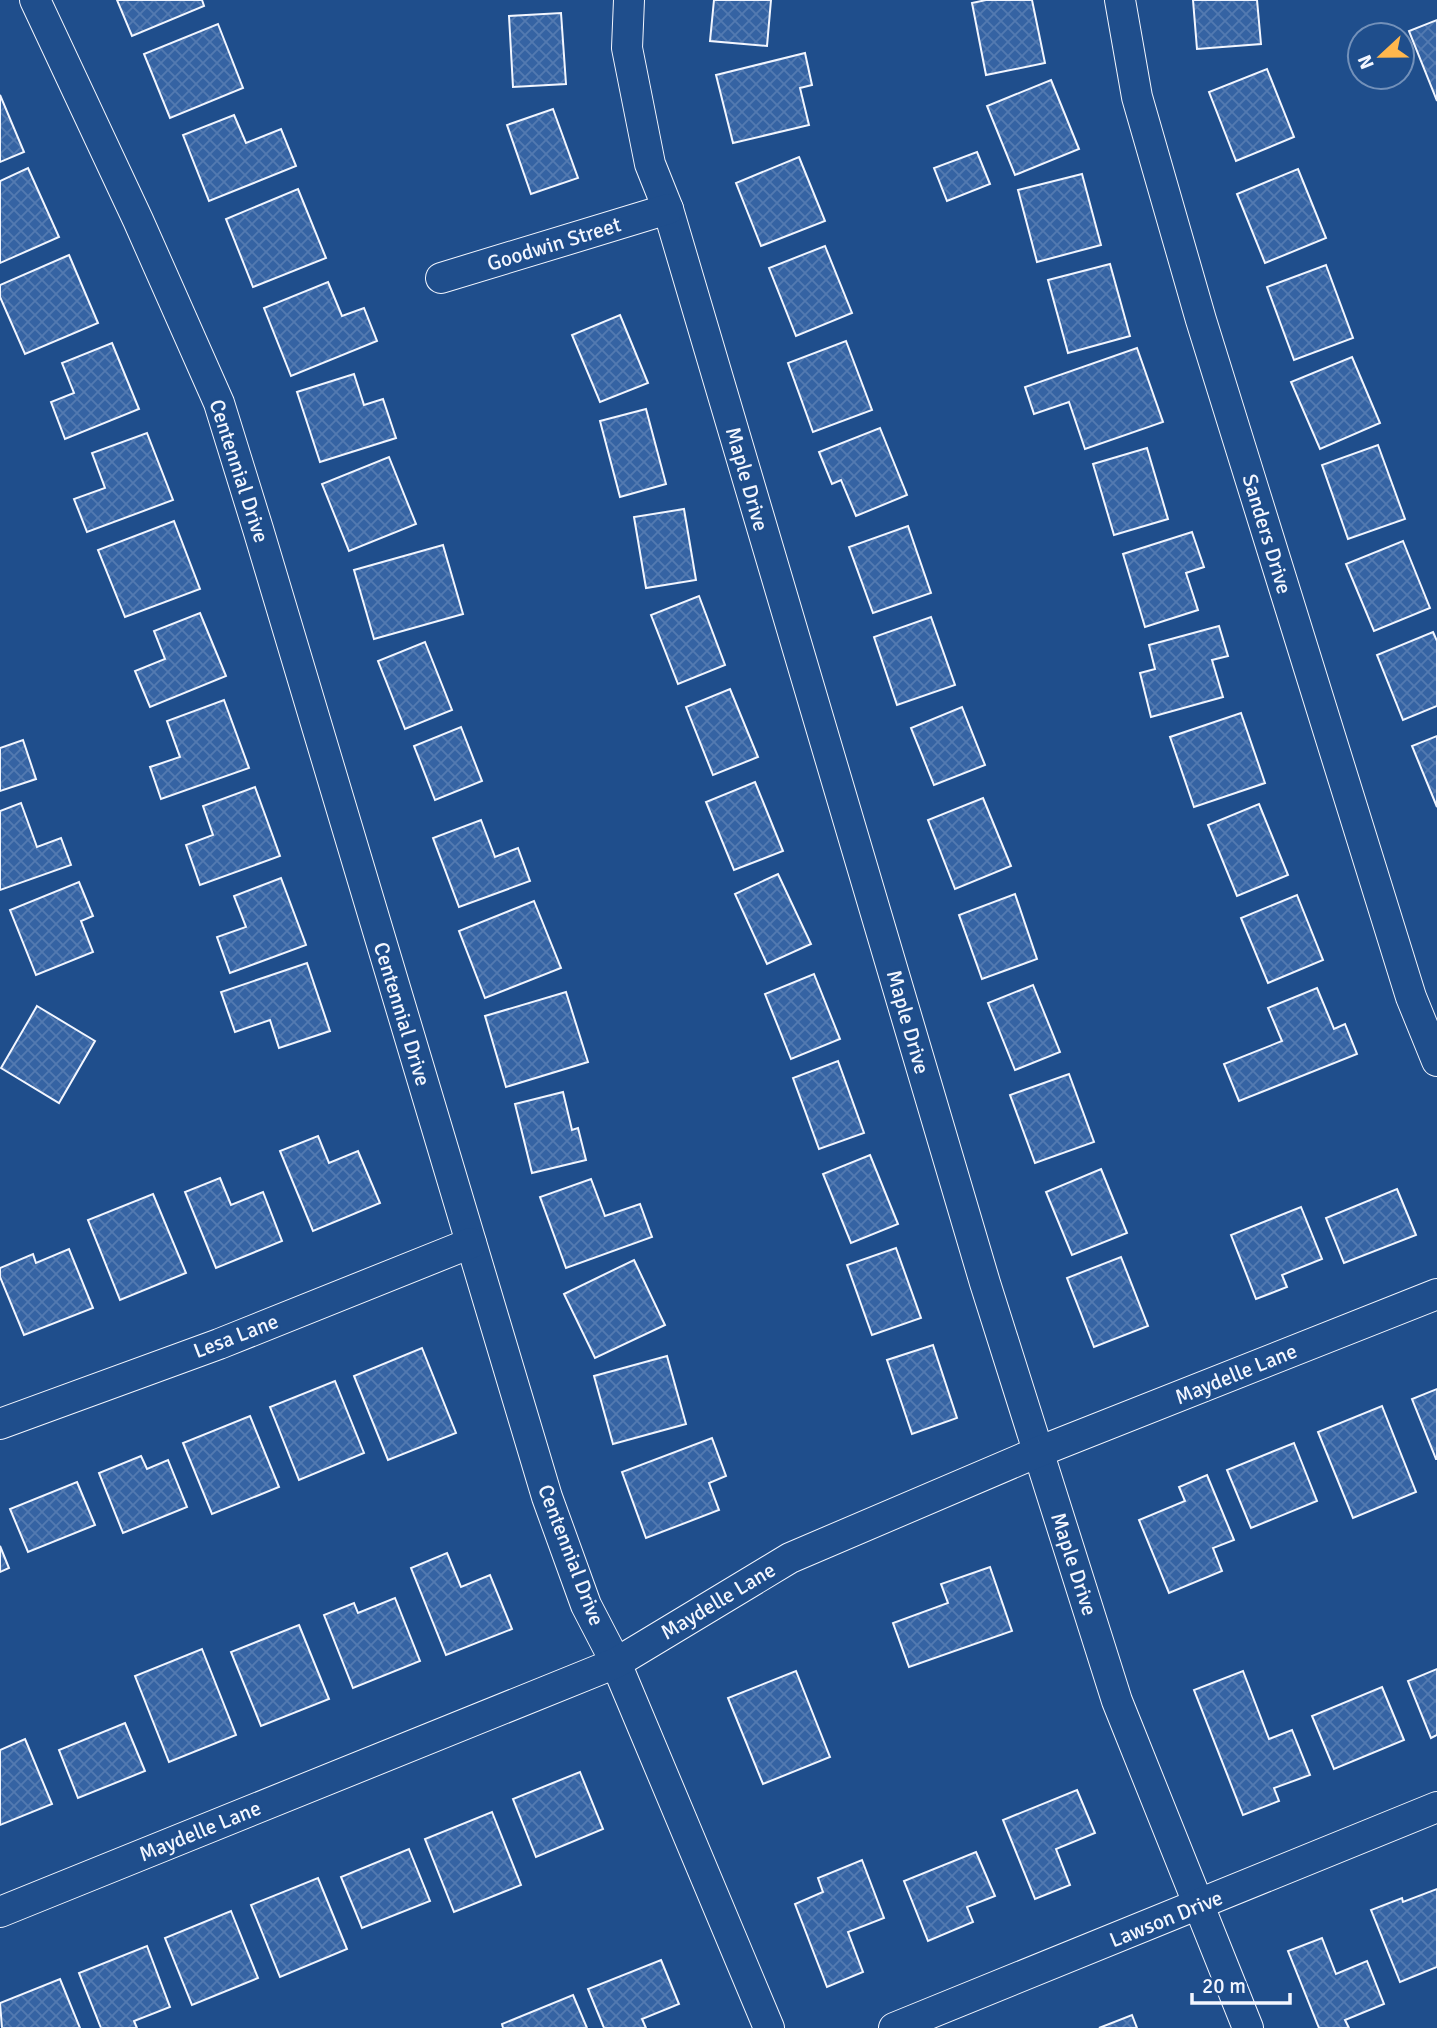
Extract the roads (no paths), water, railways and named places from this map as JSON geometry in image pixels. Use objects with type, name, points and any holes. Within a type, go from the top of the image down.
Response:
[{"type":"street","name":"Centennial Drive","points":[[35,0],[138,220],[219,403],[547,1497],[586,1605],[616,1663],[769,2028]]},
{"type":"street","name":"Maple Drive","points":[[629,0],[627,48],[650,163],[668,209],[985,1283],[1118,1701],[1248,2028]]},
{"type":"street","name":"Sanders Drive","points":[[1120,0],[1137,97],[1200,320],[1411,997],[1437,1061]]},
{"type":"street","name":"Goodwin Street","points":[[441,278],[668,209]]},
{"type":"street","name":"Lesa Lane","points":[[0,1424],[219,1343],[471,1243]]},
{"type":"street","name":"Maydelle Lane","points":[[0,1912],[616,1663],[790,1558],[1038,1452],[1437,1294]]},
{"type":"street","name":"Lawson Drive","points":[[894,2028],[1437,1807]]}]
